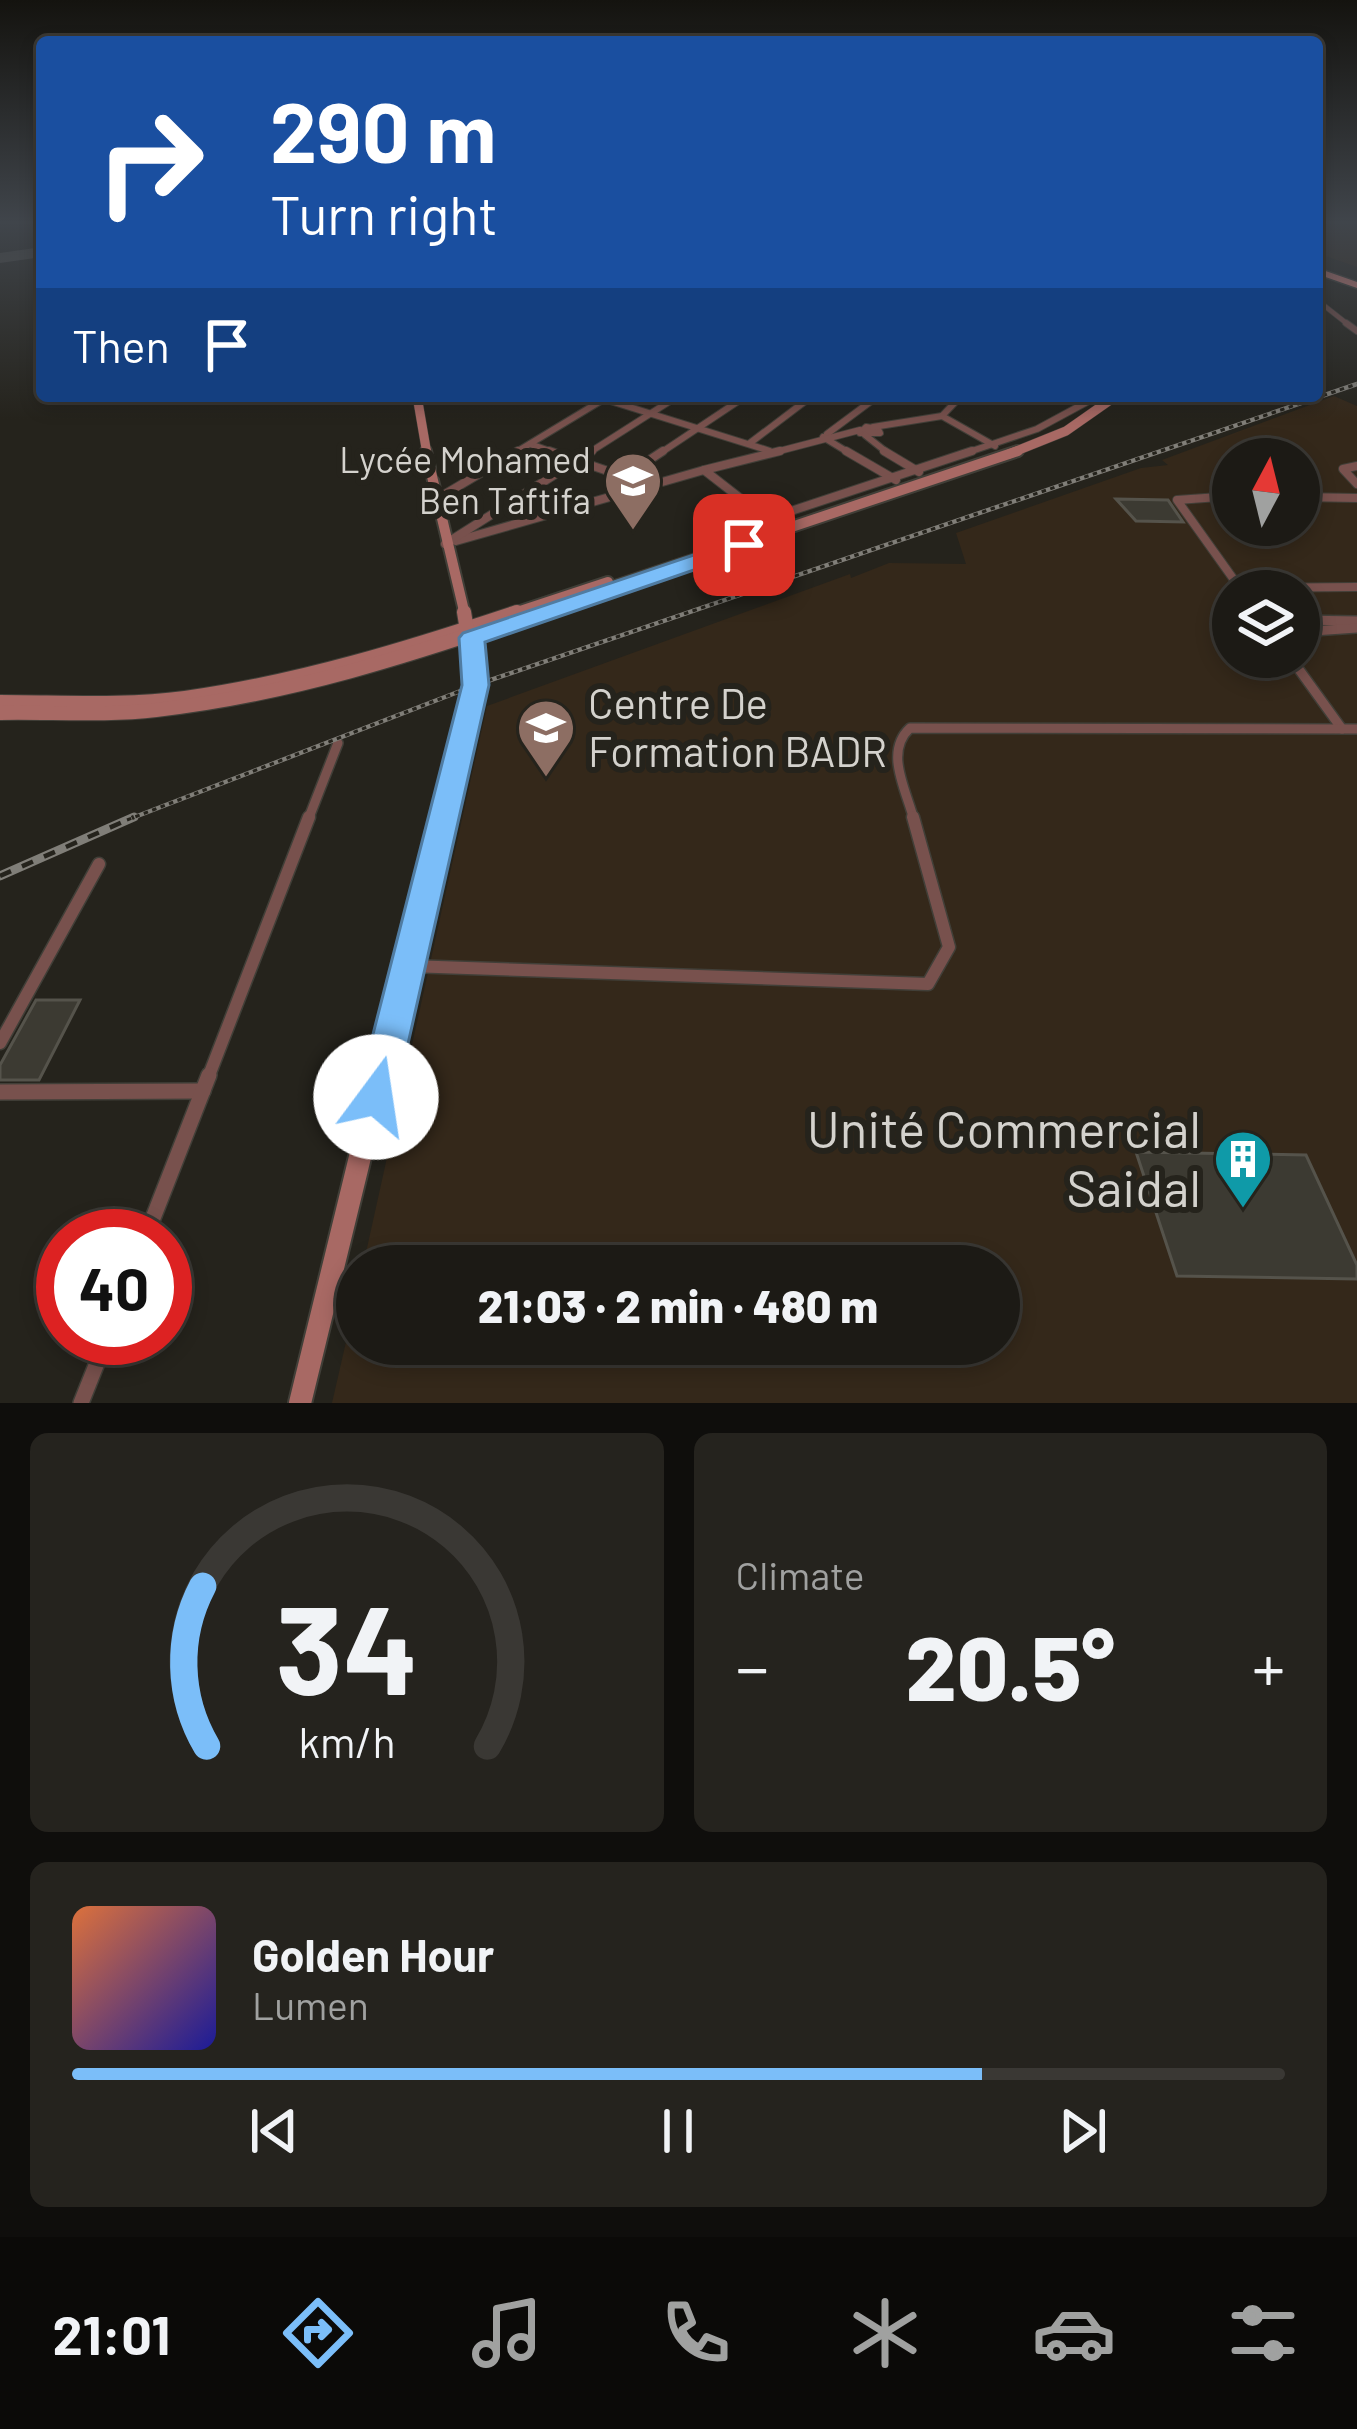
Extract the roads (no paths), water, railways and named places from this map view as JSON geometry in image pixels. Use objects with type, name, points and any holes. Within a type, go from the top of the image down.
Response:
[{"type":"main road","points":[[300,1403],[476,685],[417,402]]},
{"type":"main road","points":[[0,702],[181,698],[469,634],[772,522],[903,484],[1070,420],[1094,402]]},
{"type":"main road","points":[[0,712],[190,706],[343,676],[1066,431],[1107,402]]},
{"type":"street","points":[[1323,307],[1357,331]]},
{"type":"street","points":[[435,500],[600,402]]},
{"type":"street","points":[[618,402],[770,451]]},
{"type":"street","points":[[445,544],[668,402]]},
{"type":"street","points":[[625,476],[737,402]]},
{"type":"street","points":[[750,443],[804,402]]},
{"type":"street","points":[[823,437],[870,402]]},
{"type":"street","points":[[445,544],[823,437],[942,416],[955,402]]},
{"type":"street","points":[[942,416],[998,447]]},
{"type":"street","points":[[862,432],[868,441],[919,472]]},
{"type":"street","points":[[823,437],[903,484],[919,472],[998,447]]},
{"type":"street","points":[[530,444],[650,486]]},
{"type":"street","points":[[1357,466],[1343,470],[1357,484]]},
{"type":"street","points":[[704,470],[772,522]]},
{"type":"street","points":[[1212,496],[1178,500],[1227,570]]},
{"type":"street","points":[[1320,497],[1357,498]]},
{"type":"street","points":[[1320,588],[1357,587]]},
{"type":"street","points":[[1320,621],[1357,624]]},
{"type":"street","points":[[1320,629],[1357,624]]},
{"type":"street","points":[[1305,678],[1342,729]]},
{"type":"street","points":[[409,966],[928,984],[949,947],[895,751],[898,739],[910,728],[1357,729]]},
{"type":"street","points":[[156,1209],[338,743]]},
{"type":"street","points":[[0,1043],[99,864]]},
{"type":"street","points":[[0,1092],[202,1091]]},
{"type":"street","points":[[81,1403],[96,1365]]},
{"type":"railway","points":[[1323,396],[1357,384]]},
{"type":"railway","points":[[129,819],[476,685],[1304,402]]},
{"type":"railway","points":[[129,819],[134,817]]},
{"type":"railway","points":[[0,876],[129,819]]},
{"type":"place","name":"Lycée Mohamed Ben Taftifa","points":[[633,532]]},
{"type":"place","name":"Centre De Formation BADR","points":[[546,779]]},
{"type":"place","name":"Unité Commercial Saidal","points":[[1243,1210]]}]
